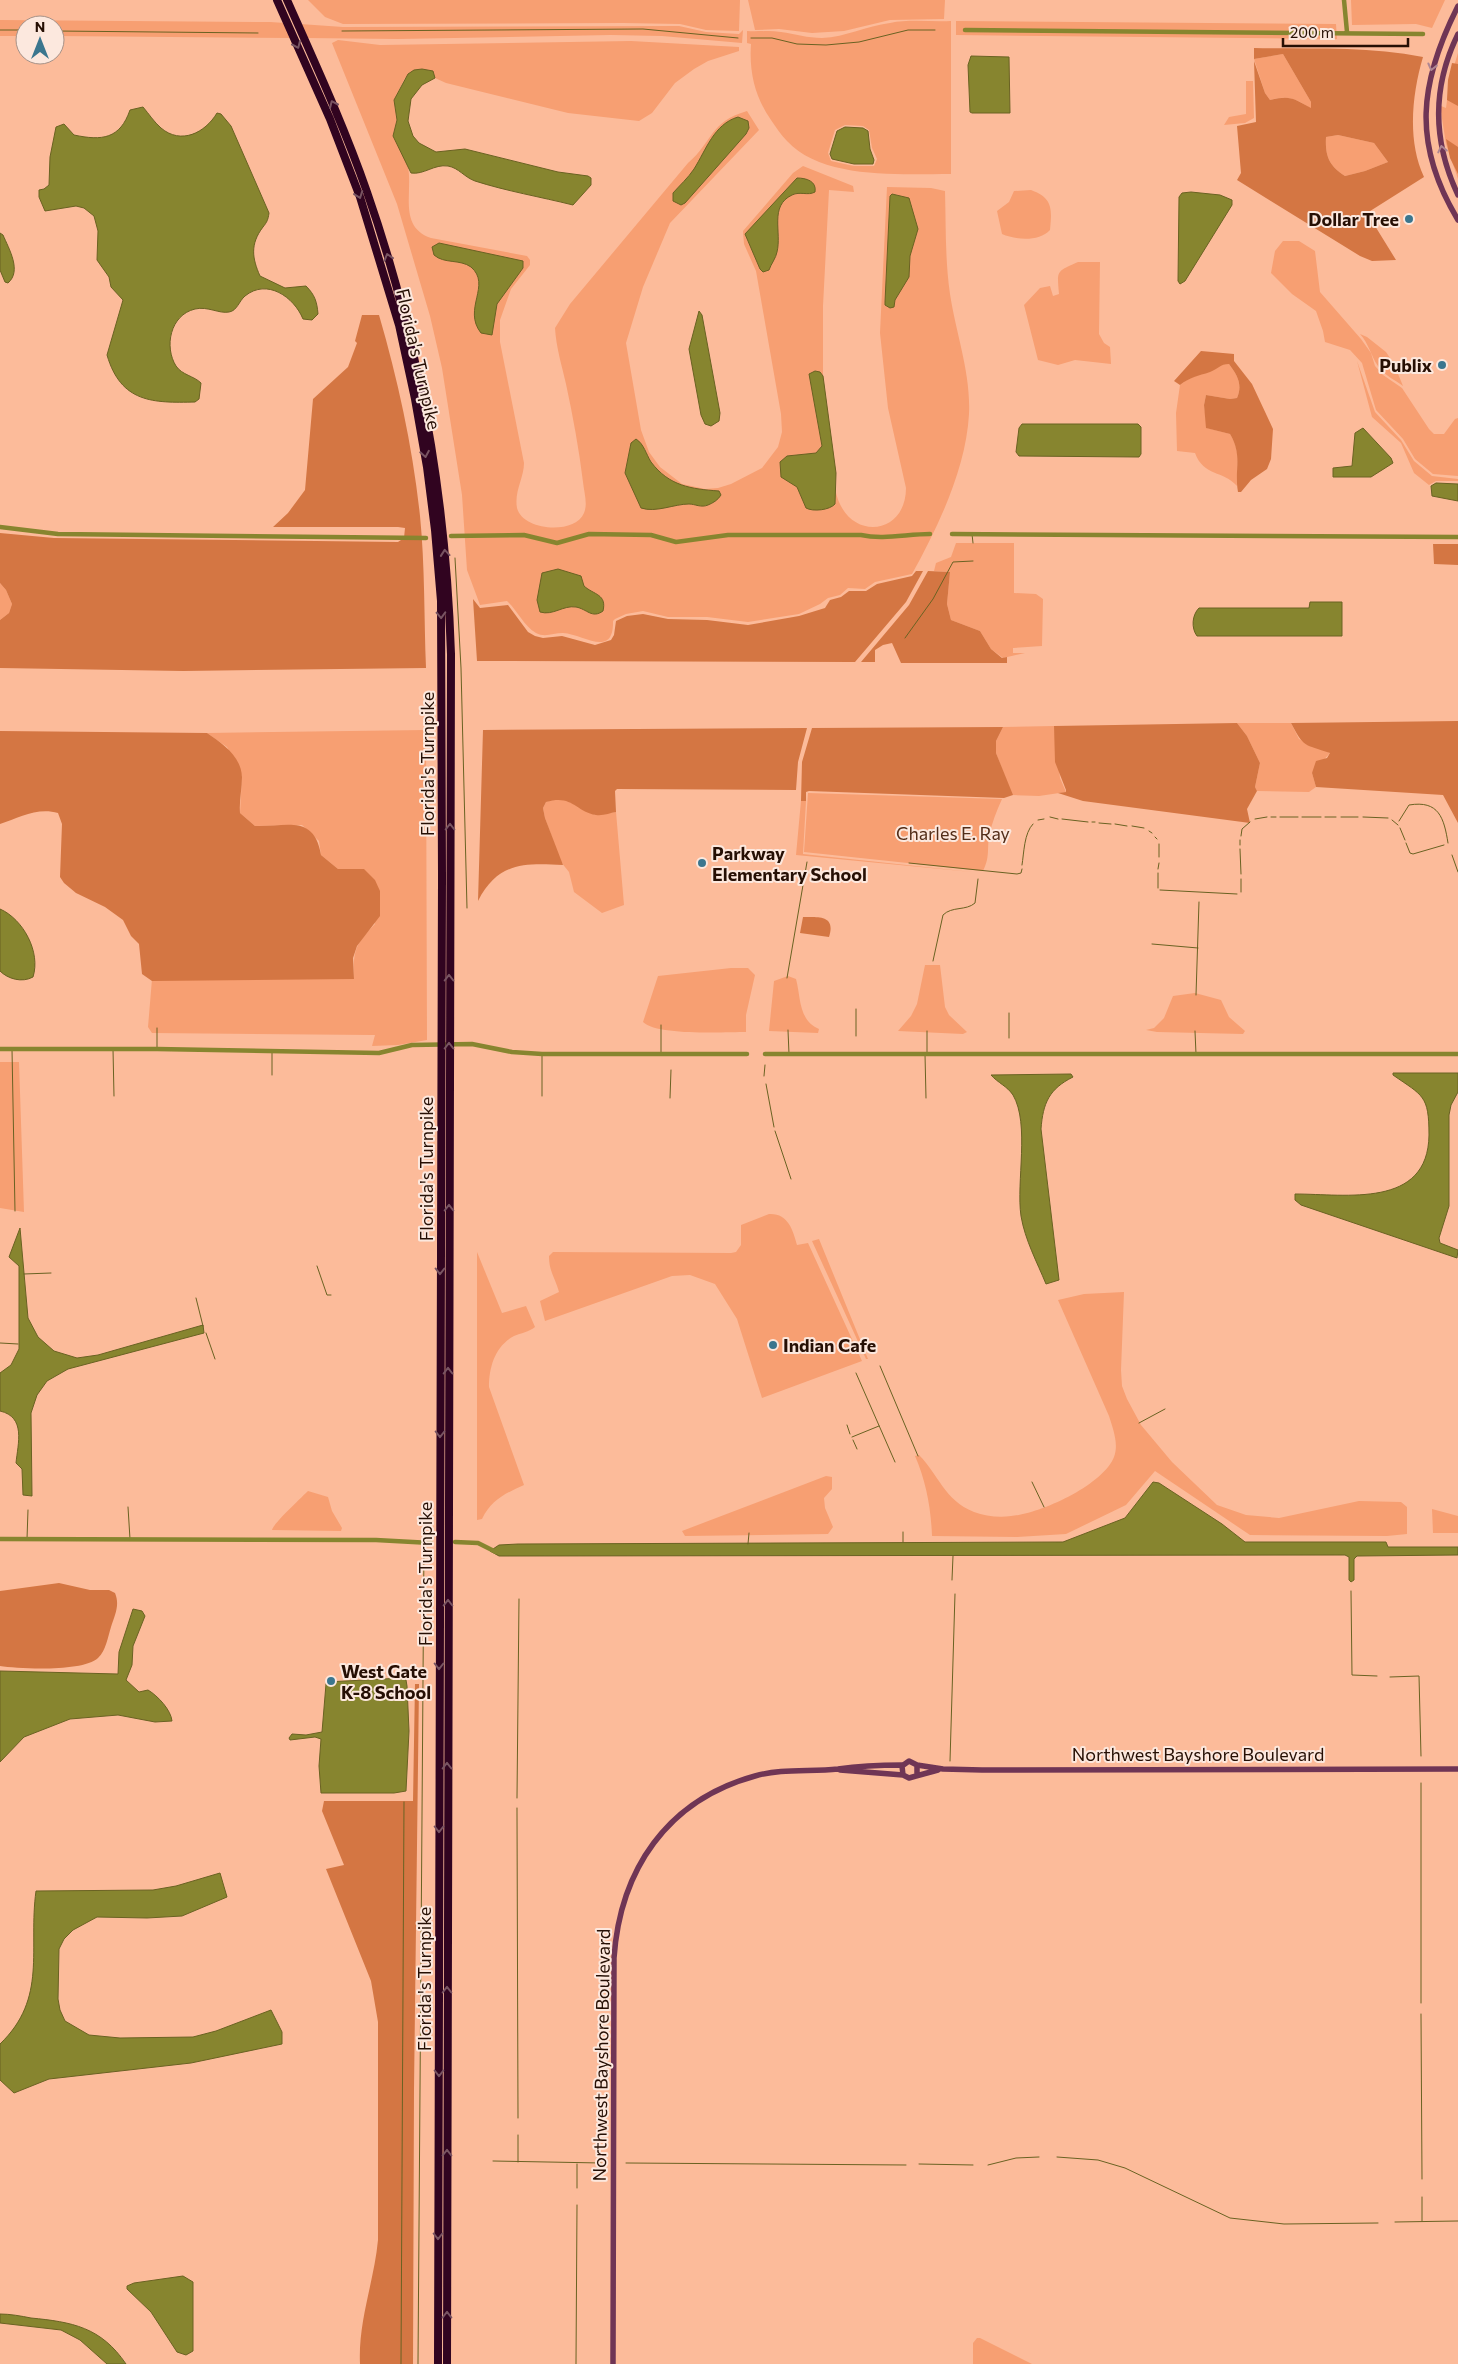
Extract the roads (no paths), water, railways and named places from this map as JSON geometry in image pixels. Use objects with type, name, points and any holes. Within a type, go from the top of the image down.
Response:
[{"type":"highway","name":"Florida's Turnpike","points":[[277,0],[330,119],[360,197],[381,261],[399,325],[427,467],[436,539],[442,657],[445,1027],[446,2364]]},
{"type":"highway","name":"Florida's Turnpike","points":[[287,0],[338,115],[367,191],[389,258],[424,398],[435,465],[446,565],[451,654],[445,1027]]},
{"type":"highway","name":"Florida's Turnpike","points":[[438,2364],[445,1065]]},
{"type":"main road","points":[[1458,6],[1434,59],[1429,80],[1426,117],[1433,165],[1447,202],[1458,220]]},
{"type":"main road","points":[[1458,34],[1441,82],[1438,117],[1442,152],[1458,195]]},
{"type":"main road","points":[[909,1761],[917,1765],[917,1775],[909,1778],[903,1775],[902,1765],[909,1761]]},
{"type":"main road","name":"Northwest Bayshore Boulevard","points":[[838,1769],[852,1766],[902,1765]]},
{"type":"main road","name":"Northwest Bayshore Boulevard","points":[[917,1765],[942,1769],[1456,1769]]},
{"type":"main road","name":"Northwest Bayshore Boulevard","points":[[613,2364],[614,1958],[618,1921],[630,1884],[649,1850],[674,1820],[722,1787],[756,1775],[779,1771],[838,1769],[903,1775]]},
{"type":"main road","name":"Northwest Bayshore Boulevard","points":[[917,1775],[942,1769]]},
{"type":"waterway","points":[[1344,0],[1347,32]]},
{"type":"waterway","points":[[342,31],[643,29],[738,38]]},
{"type":"waterway","points":[[0,30],[15,30]]},
{"type":"waterway","points":[[751,38],[772,38],[797,44],[826,45],[859,42],[908,30],[935,30]]},
{"type":"waterway","points":[[965,30],[1423,34]]},
{"type":"waterway","points":[[65,31],[258,33]]},
{"type":"waterway","points":[[0,527],[58,534],[426,538]]},
{"type":"waterway","points":[[451,536],[524,535],[557,543],[589,534],[651,535],[676,542],[728,535],[861,535],[886,537],[930,534]]},
{"type":"waterway","points":[[952,534],[1458,537]]},
{"type":"waterway","points":[[972,534],[973,543]]},
{"type":"waterway","points":[[455,558],[461,668],[467,908]]},
{"type":"waterway","points":[[905,638],[933,599],[953,562],[973,561]]},
{"type":"waterway","points":[[1399,821],[1409,805],[1427,805],[1433,808],[1442,819],[1448,843]]},
{"type":"waterway","points":[[1050,817],[1058,819]]},
{"type":"waterway","points":[[1255,819],[1267,817]]},
{"type":"waterway","points":[[1271,817],[1276,817]]},
{"type":"waterway","points":[[1280,817],[1298,817]]},
{"type":"waterway","points":[[1302,817],[1321,817]]},
{"type":"waterway","points":[[1325,817],[1336,817]]},
{"type":"waterway","points":[[1341,817],[1358,817]]},
{"type":"waterway","points":[[1363,817],[1388,818]]},
{"type":"waterway","points":[[1038,820],[1044,819]]},
{"type":"waterway","points":[[1062,819],[1088,822]]},
{"type":"waterway","points":[[1392,820],[1398,825]]},
{"type":"waterway","points":[[1241,836],[1242,829],[1250,822]]},
{"type":"waterway","points":[[1099,823],[1111,824]]},
{"type":"waterway","points":[[1022,865],[1026,838],[1033,824]]},
{"type":"waterway","points":[[1115,824],[1127,826]]},
{"type":"waterway","points":[[1132,826],[1144,828]]},
{"type":"waterway","points":[[1400,828],[1405,840]]},
{"type":"waterway","points":[[1240,840],[1240,845]]},
{"type":"waterway","points":[[1406,843],[1410,853],[1413,854],[1444,845]]},
{"type":"waterway","points":[[1159,844],[1159,857]]},
{"type":"waterway","points":[[1240,849],[1241,874]]},
{"type":"waterway","points":[[1452,855],[1458,872]]},
{"type":"waterway","points":[[787,978],[807,862]]},
{"type":"waterway","points":[[909,863],[1017,874],[1021,873],[1022,869]]},
{"type":"waterway","points":[[1158,869],[1159,863]]},
{"type":"waterway","points":[[1158,873],[1158,888]]},
{"type":"waterway","points":[[933,961],[943,915],[951,910],[967,907],[975,903],[978,879]]},
{"type":"waterway","points":[[1241,879],[1241,892]]},
{"type":"waterway","points":[[1160,890],[1237,894]]},
{"type":"waterway","points":[[1196,995],[1199,902]]},
{"type":"waterway","points":[[1152,944],[1198,948]]},
{"type":"waterway","points":[[856,1009],[856,1036]]},
{"type":"waterway","points":[[1009,1013],[1009,1038]]},
{"type":"waterway","points":[[661,1025],[661,1054]]},
{"type":"waterway","points":[[157,1028],[157,1049]]},
{"type":"waterway","points":[[788,1030],[789,1054]]},
{"type":"waterway","points":[[927,1031],[927,1054]]},
{"type":"waterway","points":[[1195,1031],[1196,1054]]},
{"type":"waterway","points":[[0,1049],[157,1049],[379,1053],[412,1045],[472,1044],[512,1052],[542,1054],[747,1054]]},
{"type":"waterway","points":[[12,1049],[15,1211]]},
{"type":"waterway","points":[[113,1049],[114,1096]]},
{"type":"waterway","points":[[272,1052],[272,1075]]},
{"type":"waterway","points":[[542,1054],[542,1096]]},
{"type":"waterway","points":[[765,1054],[1458,1054]]},
{"type":"waterway","points":[[925,1054],[926,1098]]},
{"type":"waterway","points":[[764,1076],[765,1065]]},
{"type":"waterway","points":[[670,1098],[671,1070]]},
{"type":"waterway","points":[[766,1084],[774,1127]]},
{"type":"waterway","points":[[775,1131],[791,1179]]},
{"type":"waterway","points":[[317,1266],[327,1295],[331,1295]]},
{"type":"waterway","points":[[24,1274],[51,1273]]},
{"type":"waterway","points":[[196,1298],[203,1326]]},
{"type":"waterway","points":[[206,1333],[215,1359]]},
{"type":"waterway","points":[[0,1343],[18,1344]]},
{"type":"waterway","points":[[880,1366],[918,1456]]},
{"type":"waterway","points":[[856,1373],[895,1462]]},
{"type":"waterway","points":[[1139,1423],[1165,1409]]},
{"type":"waterway","points":[[847,1425],[850,1434]]},
{"type":"waterway","points":[[852,1437],[879,1426]]},
{"type":"waterway","points":[[853,1440],[857,1449]]},
{"type":"waterway","points":[[1032,1482],[1044,1507]]},
{"type":"waterway","points":[[128,1507],[130,1539]]},
{"type":"waterway","points":[[27,1539],[28,1510]]},
{"type":"waterway","points":[[903,1532],[903,1542]]},
{"type":"waterway","points":[[748,1544],[749,1533]]},
{"type":"waterway","points":[[0,1539],[376,1540],[431,1543]]},
{"type":"waterway","points":[[455,1542],[478,1543],[496,1552]]},
{"type":"waterway","points":[[418,2364],[424,1543]]},
{"type":"waterway","points":[[952,1580],[953,1556]]},
{"type":"waterway","points":[[1351,1591],[1352,1675],[1377,1676]]},
{"type":"waterway","points":[[950,1761],[955,1594]]},
{"type":"waterway","points":[[517,1798],[519,1599]]},
{"type":"waterway","points":[[1390,1677],[1419,1676],[1421,1756]]},
{"type":"waterway","points":[[1421,1783],[1421,2003]]},
{"type":"waterway","points":[[401,2364],[404,1802]]},
{"type":"waterway","points":[[517,1808],[518,2118]]},
{"type":"waterway","points":[[1421,2014],[1422,2179]]},
{"type":"waterway","points":[[518,2135],[518,2162]]},
{"type":"waterway","points":[[988,2165],[1016,2158],[1039,2157]]},
{"type":"waterway","points":[[1057,2157],[1098,2160],[1125,2168],[1230,2218],[1284,2224],[1378,2223]]},
{"type":"waterway","points":[[493,2161],[601,2163]]},
{"type":"waterway","points":[[626,2163],[906,2165]]},
{"type":"waterway","points":[[577,2164],[577,2188]]},
{"type":"waterway","points":[[919,2164],[973,2165]]},
{"type":"waterway","points":[[1422,2197],[1422,2221]]},
{"type":"waterway","points":[[576,2364],[577,2205]]},
{"type":"waterway","points":[[1395,2222],[1458,2221]]},
{"type":"place","name":"Dollar Tree","points":[[1409,219]]},
{"type":"place","name":"Publix","points":[[1442,365]]},
{"type":"place","name":"Parkway Elementary School","points":[[702,863]]},
{"type":"place","name":"Indian Cafe","points":[[773,1345]]},
{"type":"place","name":"West Gate K-8 School","points":[[331,1681]]},
{"type":"park label","name":"Charles E. Ray","points":[[953,833]]}]
